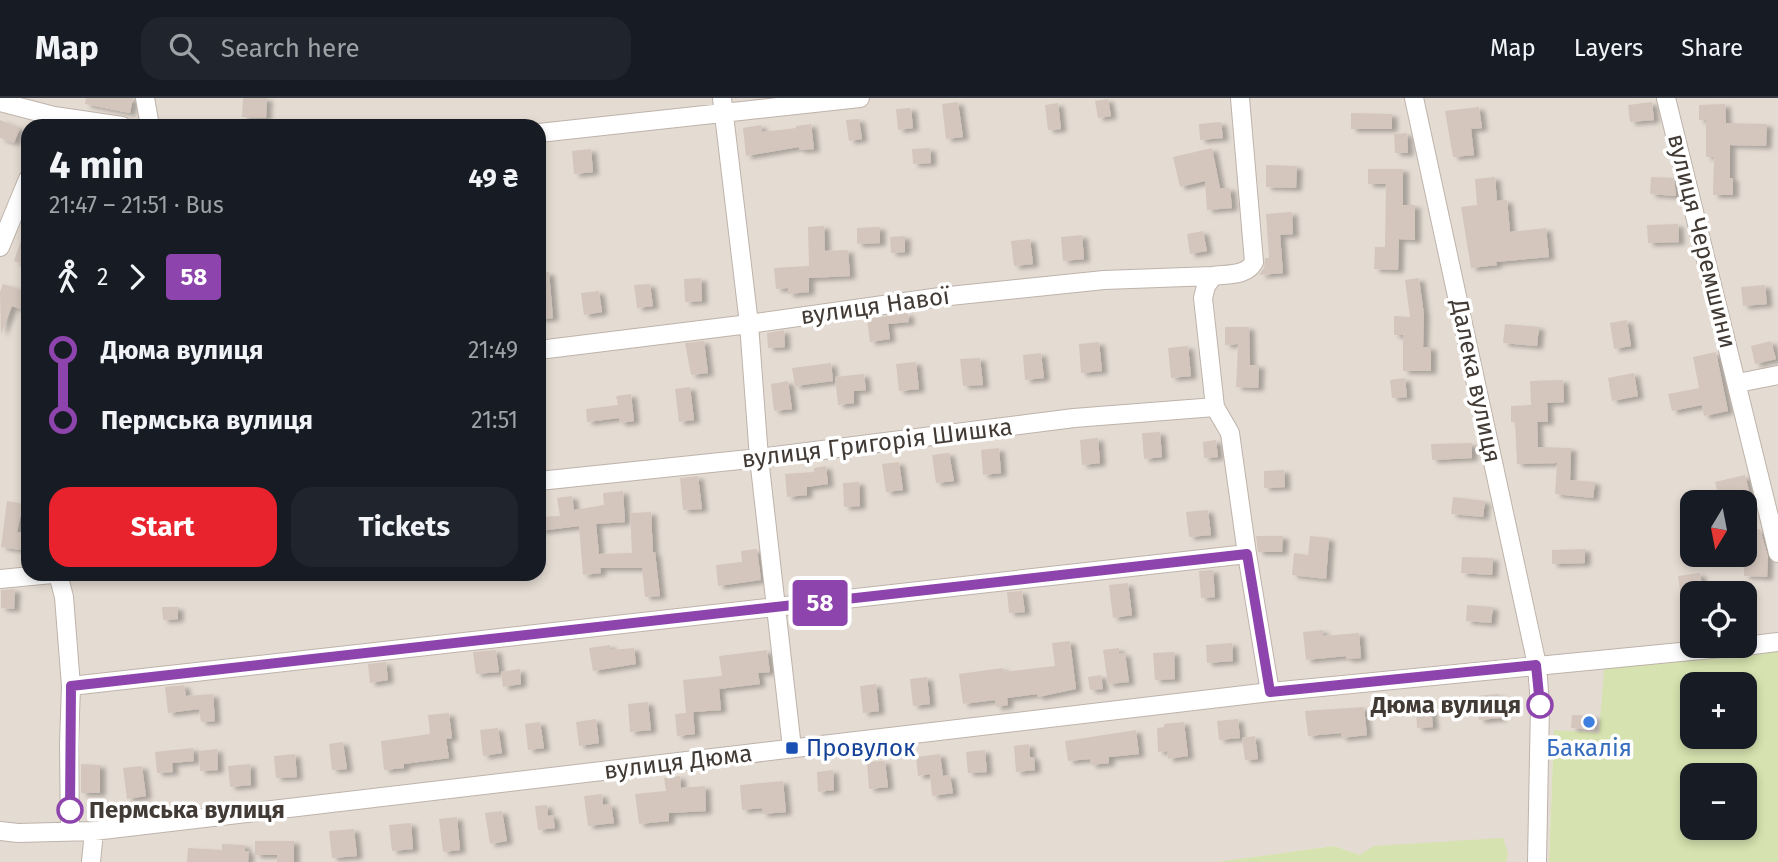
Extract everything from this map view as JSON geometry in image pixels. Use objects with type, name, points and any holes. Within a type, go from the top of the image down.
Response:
[{"type":"street","points":[[145,98],[149,119]]},
{"type":"street","points":[[546,133],[723,106],[860,98]]},
{"type":"street","name":"вулиця Навої","points":[[546,349],[940,297],[1104,280],[1213,276],[1244,272],[1251,269],[1254,262],[1240,98]]},
{"type":"street","name":"Далека вулиця","points":[[1414,98],[1536,665]]},
{"type":"street","name":"вулиця Черемшини","points":[[1666,98],[1778,553]]},
{"type":"street","points":[[0,102],[47,119]]},
{"type":"street","points":[[723,106],[792,748]]},
{"type":"street","points":[[0,247],[21,196]]},
{"type":"street","points":[[1213,276],[1206,286],[1203,298],[1215,407],[1230,433],[1270,692]]},
{"type":"street","points":[[1738,383],[1778,375]]},
{"type":"street","name":"вулиця Григорія Шишка","points":[[546,480],[759,458],[1074,418],[1215,407]]},
{"type":"street","points":[[71,686],[1247,554]]},
{"type":"street","points":[[0,579],[21,577]]},
{"type":"street","points":[[60,581],[64,597],[71,686],[70,832]]},
{"type":"street","name":"вулиця Дюма","points":[[1757,644],[1778,642]]},
{"type":"street","name":"вулиця Дюма","points":[[0,831],[94,831],[1270,692],[1680,652]]},
{"type":"street","points":[[1536,665],[1540,705],[1537,862]]},
{"type":"street","points":[[91,862],[94,831]]},
{"type":"shaded area","points":[[0,98],[1778,98],[1778,642],[1757,645],[1757,581],[1680,581],[1680,657],[1599,733],[1554,731],[1549,862],[1506,862],[1508,854],[1360,855],[1334,846],[1217,862],[0,862]]},
{"type":"green space","points":[[1778,642],[1778,862],[1549,862],[1554,730],[1599,733],[1605,658],[1680,651],[1680,658],[1757,658],[1757,644]]},
{"type":"green space","points":[[1503,838],[1508,854],[1506,862],[1217,862],[1334,846],[1360,855],[1374,846]]},
{"type":"building","points":[[86,98],[133,98],[130,113],[85,104]]},
{"type":"building","points":[[243,98],[267,98],[266,118],[242,117]]},
{"type":"building","points":[[1108,99],[1111,116],[1098,118],[1095,101]]},
{"type":"building","points":[[958,102],[963,137],[946,139],[942,104]]},
{"type":"building","points":[[1652,102],[1654,120],[1630,122],[1628,105]]},
{"type":"building","points":[[1058,103],[1061,129],[1048,130],[1045,105]]},
{"type":"building","points":[[1725,104],[1726,123],[1767,124],[1766,146],[1730,145],[1733,195],[1713,195],[1714,157],[1706,157],[1706,120],[1699,120],[1699,105]]},
{"type":"building","points":[[1479,107],[1482,128],[1471,129],[1474,155],[1453,157],[1445,111]]},
{"type":"building","points":[[911,108],[913,128],[898,130],[896,109]]},
{"type":"building","points":[[1351,113],[1392,114],[1392,129],[1351,129]]},
{"type":"building","points":[[859,119],[862,139],[849,141],[846,120]]},
{"type":"building","points":[[0,120],[20,128],[14,143],[0,138]]},
{"type":"building","points":[[1221,122],[1223,138],[1200,140],[1199,124]]},
{"type":"building","points":[[811,124],[814,149],[799,150],[799,147],[746,156],[743,128],[761,125],[762,132]]},
{"type":"building","points":[[1407,133],[1408,153],[1395,153],[1394,134]]},
{"type":"building","points":[[930,148],[931,163],[913,164],[912,149]]},
{"type":"building","points":[[1212,148],[1220,188],[1230,188],[1232,208],[1207,210],[1205,181],[1180,187],[1173,157]]},
{"type":"building","points":[[591,149],[593,172],[574,174],[572,151]]},
{"type":"building","points":[[1266,165],[1297,166],[1296,188],[1266,187]]},
{"type":"building","points":[[1368,169],[1403,169],[1403,205],[1415,205],[1415,240],[1399,239],[1398,270],[1374,269],[1375,247],[1385,247],[1386,184],[1368,184]]},
{"type":"building","points":[[1495,177],[1497,201],[1507,200],[1510,232],[1546,228],[1549,257],[1496,262],[1497,265],[1471,268],[1461,207],[1477,205],[1475,179]]},
{"type":"building","points":[[1651,177],[1674,178],[1676,196],[1650,194]]},
{"type":"building","points":[[1292,212],[1293,234],[1280,235],[1283,273],[1259,275],[1264,268],[1265,258],[1269,258],[1266,214]]},
{"type":"building","points":[[1678,224],[1679,242],[1648,243],[1647,225]]},
{"type":"building","points":[[824,226],[825,251],[848,250],[850,276],[809,278],[809,292],[788,294],[788,288],[776,289],[774,268],[809,266],[808,227]]},
{"type":"building","points":[[880,227],[880,243],[857,244],[857,228]]},
{"type":"building","points":[[1203,231],[1207,251],[1190,254],[1187,234]]},
{"type":"building","points":[[1082,235],[1084,259],[1063,261],[1061,237]]},
{"type":"building","points":[[905,236],[905,252],[891,253],[890,237]]},
{"type":"building","points":[[1030,239],[1033,264],[1014,266],[1011,241]]},
{"type":"building","points":[[21,241],[21,264],[14,261]]},
{"type":"building","points":[[546,272],[549,272],[553,318],[546,318]]},
{"type":"building","points":[[701,278],[702,301],[685,302],[684,279]]},
{"type":"building","points":[[1419,278],[1424,315],[1423,347],[1431,347],[1431,371],[1403,371],[1403,335],[1394,335],[1394,316],[1410,317],[1405,280]]},
{"type":"building","points":[[3,284],[21,290],[21,309],[12,306],[1,334],[0,292]]},
{"type":"building","points":[[650,284],[653,306],[637,308],[634,285]]},
{"type":"building","points":[[1765,285],[1767,304],[1743,306],[1741,287]]},
{"type":"building","points":[[599,291],[602,312],[584,315],[581,293]]},
{"type":"building","points":[[908,313],[909,322],[888,324],[890,339],[870,342],[867,319]]},
{"type":"building","points":[[1627,320],[1631,346],[1614,349],[1610,323]]},
{"type":"building","points":[[1505,324],[1539,327],[1537,346],[1503,343]]},
{"type":"building","points":[[1225,327],[1249,327],[1250,365],[1259,365],[1258,388],[1236,387],[1238,344],[1225,345]]},
{"type":"building","points":[[784,330],[785,347],[768,348],[767,333]]},
{"type":"building","points":[[704,341],[708,373],[691,375],[685,343]]},
{"type":"building","points":[[1771,341],[1776,359],[1755,364],[1751,346]]},
{"type":"building","points":[[1099,342],[1102,371],[1081,373],[1079,344]]},
{"type":"building","points":[[1188,346],[1191,376],[1171,378],[1168,348]]},
{"type":"building","points":[[1716,352],[1728,411],[1704,416],[1702,405],[1672,411],[1668,394],[1699,388],[1693,357]]},
{"type":"building","points":[[1041,353],[1044,378],[1025,380],[1023,355]]},
{"type":"building","points":[[980,358],[983,385],[963,386],[960,359]]},
{"type":"building","points":[[916,362],[919,389],[899,391],[896,364]]},
{"type":"building","points":[[831,363],[833,381],[795,386],[792,368]]},
{"type":"building","points":[[1634,373],[1638,396],[1612,401],[1608,378]]},
{"type":"building","points":[[864,374],[866,390],[854,391],[854,403],[838,405],[835,377]]},
{"type":"building","points":[[1405,378],[1407,397],[1392,398],[1390,380]]},
{"type":"building","points":[[1563,380],[1564,402],[1547,403],[1548,422],[1537,422],[1538,447],[1571,448],[1570,480],[1595,482],[1593,498],[1555,494],[1557,463],[1517,464],[1515,422],[1511,422],[1511,406],[1531,405],[1530,381]]},
{"type":"building","points":[[788,381],[792,409],[774,411],[771,384]]},
{"type":"building","points":[[690,387],[694,420],[679,422],[675,389]]},
{"type":"building","points":[[631,394],[634,421],[620,423],[619,418],[587,422],[586,409],[618,405],[616,396]]},
{"type":"building","points":[[1160,432],[1162,457],[1144,459],[1142,433]]},
{"type":"building","points":[[1098,438],[1100,463],[1082,465],[1080,440]]},
{"type":"building","points":[[1216,440],[1218,457],[1204,458],[1203,442]]},
{"type":"building","points":[[1472,443],[1472,458],[1432,460],[1431,444]]},
{"type":"building","points":[[999,448],[1001,473],[983,475],[981,450]]},
{"type":"building","points":[[949,453],[954,481],[936,483],[932,455]]},
{"type":"building","points":[[899,462],[903,490],[886,492],[882,464]]},
{"type":"building","points":[[826,466],[828,484],[807,487],[807,495],[787,497],[785,474],[814,472],[814,468]]},
{"type":"building","points":[[1284,470],[1285,487],[1264,488],[1264,471]]},
{"type":"building","points":[[1745,475],[1749,490],[1717,490],[1715,482]]},
{"type":"building","points":[[698,476],[702,509],[683,510],[680,478]]},
{"type":"building","points":[[859,482],[860,506],[844,507],[843,483]]},
{"type":"building","points":[[623,491],[625,522],[596,524],[599,554],[632,553],[630,513],[651,512],[653,553],[655,552],[660,596],[645,597],[642,568],[600,568],[601,573],[583,575],[579,526],[546,530],[546,517],[560,516],[557,498],[572,496],[574,510],[604,505],[603,493]]},
{"type":"building","points":[[1453,497],[1485,501],[1483,517],[1451,514]]},
{"type":"building","points":[[7,501],[21,504],[17,532],[21,533],[21,550],[1,547]]},
{"type":"building","points":[[1208,510],[1211,535],[1189,537],[1186,512]]},
{"type":"building","points":[[1760,529],[1768,557],[1767,577],[1744,576],[1744,567],[1757,567],[1757,530]]},
{"type":"building","points":[[1256,536],[1283,536],[1282,552],[1258,552]]},
{"type":"building","points":[[1310,536],[1329,538],[1326,579],[1292,575],[1294,553],[1308,555]]},
{"type":"building","points":[[757,549],[761,580],[718,586],[716,565],[742,562],[741,551]]},
{"type":"building","points":[[1585,549],[1585,563],[1552,564],[1552,550]]},
{"type":"building","points":[[1462,557],[1493,558],[1492,575],[1461,573]]},
{"type":"building","points":[[1213,570],[1215,597],[1201,598],[1199,571]]},
{"type":"building","points":[[1700,573],[1701,581],[1680,581],[1680,589],[1678,576]]},
{"type":"building","points":[[1128,583],[1132,615],[1113,618],[1109,585]]},
{"type":"building","points":[[15,589],[14,609],[1,608],[1,590]]},
{"type":"building","points":[[1022,591],[1025,612],[1009,613],[1007,592]]},
{"type":"building","points":[[1467,605],[1493,607],[1491,623],[1466,621]]},
{"type":"building","points":[[162,607],[178,607],[178,619],[163,620]]},
{"type":"building","points":[[1323,630],[1323,636],[1359,633],[1361,658],[1346,659],[1346,656],[1306,660],[1303,632]]},
{"type":"building","points":[[1070,641],[1076,689],[1038,697],[1037,694],[1007,698],[1008,705],[996,707],[995,700],[963,704],[959,674],[1003,668],[1004,672],[1055,666],[1052,643]]},
{"type":"building","points":[[1232,643],[1233,661],[1207,663],[1206,645]]},
{"type":"building","points":[[610,645],[611,650],[634,648],[636,664],[593,671],[589,648]]},
{"type":"building","points":[[1119,648],[1119,654],[1125,653],[1129,682],[1108,684],[1103,650]]},
{"type":"building","points":[[496,650],[499,672],[476,674],[473,652]]},
{"type":"building","points":[[767,650],[770,672],[758,673],[760,684],[719,689],[721,710],[693,712],[695,734],[677,736],[675,714],[686,713],[683,680],[722,676],[719,656]]},
{"type":"building","points":[[1174,652],[1175,679],[1155,680],[1153,653]]},
{"type":"building","points":[[386,662],[388,680],[370,683],[368,664]]},
{"type":"building","points":[[520,669],[521,684],[503,687],[501,672]]},
{"type":"building","points":[[1101,675],[1103,689],[1090,690],[1088,677]]},
{"type":"building","points":[[927,677],[930,704],[913,706],[910,679]]},
{"type":"building","points":[[876,684],[879,711],[863,713],[860,686]]},
{"type":"building","points":[[184,685],[186,696],[213,694],[215,721],[201,722],[199,709],[168,713],[165,687]]},
{"type":"building","points":[[1499,694],[1501,718],[1479,720],[1477,696]]},
{"type":"building","points":[[648,702],[651,730],[630,732],[628,704]]},
{"type":"building","points":[[1364,707],[1367,735],[1341,738],[1341,733],[1308,736],[1305,711]]},
{"type":"building","points":[[1431,707],[1433,727],[1417,728],[1416,709]]},
{"type":"building","points":[[449,713],[452,738],[446,739],[449,758],[404,764],[404,768],[384,770],[381,741],[430,734],[428,715]]},
{"type":"building","points":[[1572,715],[1595,716],[1594,730],[1571,728]]},
{"type":"building","points":[[596,719],[599,743],[579,746],[576,722]]},
{"type":"building","points":[[1238,719],[1240,738],[1219,740],[1217,721]]},
{"type":"building","points":[[540,722],[544,748],[528,750],[525,724]]},
{"type":"building","points":[[1184,722],[1188,756],[1168,759],[1167,751],[1158,752],[1157,728],[1164,727],[1164,724]]},
{"type":"building","points":[[498,728],[502,753],[483,756],[480,730]]},
{"type":"building","points":[[1136,730],[1139,754],[1109,757],[1109,763],[1091,765],[1090,759],[1068,761],[1065,741]]},
{"type":"building","points":[[1255,736],[1258,759],[1245,760],[1242,738]]},
{"type":"building","points":[[343,742],[347,769],[332,770],[329,744]]},
{"type":"building","points":[[1029,744],[1035,770],[1016,772],[1014,746]]},
{"type":"building","points":[[193,748],[194,761],[172,763],[173,772],[157,773],[155,752]]},
{"type":"building","points":[[217,749],[218,770],[200,771],[199,751]]},
{"type":"building","points":[[985,750],[987,772],[968,773],[966,752]]},
{"type":"building","points":[[295,754],[297,777],[276,778],[274,756]]},
{"type":"building","points":[[940,754],[943,776],[950,775],[953,793],[932,796],[930,774],[918,776],[916,757]]},
{"type":"building","points":[[885,761],[888,787],[869,789],[867,762]]},
{"type":"building","points":[[81,764],[100,765],[100,793],[81,793]]},
{"type":"building","points":[[250,764],[251,785],[230,787],[228,766]]},
{"type":"building","points":[[142,766],[146,796],[127,799],[123,768]]},
{"type":"building","points":[[833,770],[834,790],[818,792],[817,772]]},
{"type":"building","points":[[680,776],[681,788],[705,786],[706,811],[669,813],[669,821],[639,824],[635,794],[666,791],[664,778]]},
{"type":"building","points":[[783,781],[786,812],[762,814],[762,808],[742,810],[740,785]]},
{"type":"building","points":[[602,794],[603,805],[611,804],[614,823],[588,826],[584,796]]},
{"type":"building","points":[[547,805],[548,816],[553,815],[555,828],[538,830],[535,806]]},
{"type":"building","points":[[502,811],[507,841],[490,844],[485,813]]},
{"type":"building","points":[[457,817],[460,850],[443,852],[439,819]]},
{"type":"building","points":[[411,823],[413,849],[392,851],[389,825]]},
{"type":"building","points":[[354,829],[357,856],[332,858],[329,831]]},
{"type":"building","points":[[255,841],[294,841],[294,862],[277,862],[277,855],[255,855]]},
{"type":"building","points":[[222,844],[245,845],[245,851],[249,851],[248,862],[187,862],[188,848],[222,850]]},
{"type":"bus line","name":"58","points":[[70,810],[71,686],[1247,554],[1270,692],[1536,665],[1540,705]]},
{"type":"place","name":"Дюма вулиця","points":[[1540,705]]},
{"type":"place","name":"Бакалія","points":[[1589,722]]},
{"type":"place","name":"Провулок","points":[[792,748]]},
{"type":"place","name":"Пермська вулиця","points":[[70,810]]}]
